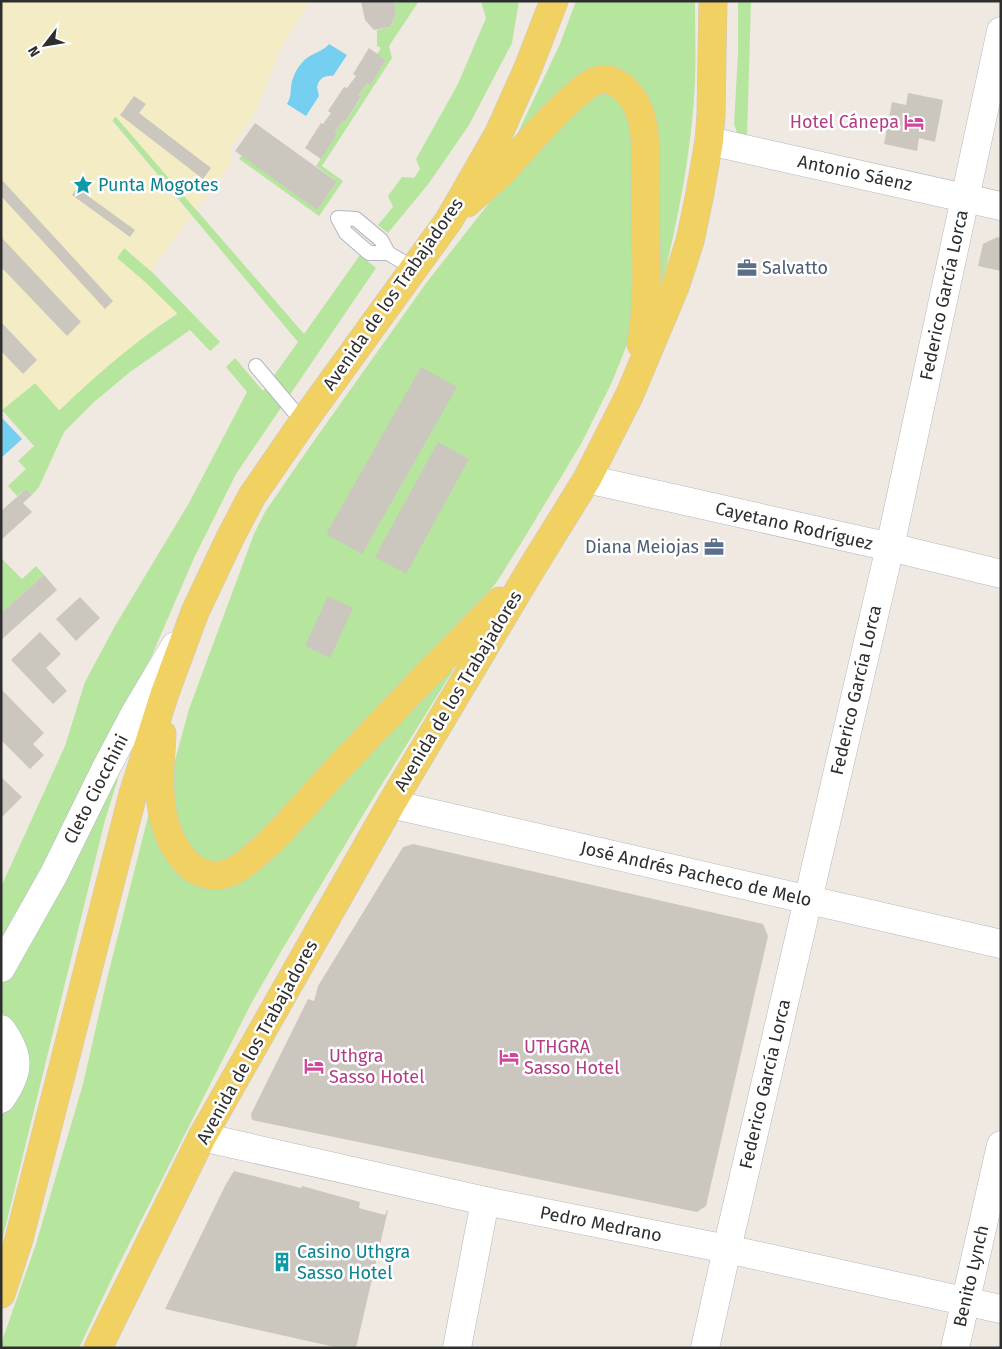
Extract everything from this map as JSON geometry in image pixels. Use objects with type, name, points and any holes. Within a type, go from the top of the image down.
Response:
[{"type":"main road","name":"Avenida de los Trabajadores","points":[[2,1288],[19,1239],[133,794],[165,693],[195,612],[252,496],[449,220],[499,133],[528,68],[554,1]]},
{"type":"main road","name":"Avenida de los Trabajadores","points":[[98,1348],[202,1137],[391,804],[587,479],[630,394],[675,287],[690,240],[709,141],[712,100],[713,1]]},
{"type":"main road","points":[[449,220],[502,172],[559,110],[587,86],[595,81],[612,81],[629,92],[640,114],[643,127],[646,269],[644,330],[630,394]]},
{"type":"main road","points":[[165,693],[160,790],[165,828],[181,856],[190,866],[200,873],[212,875],[226,874],[251,860],[457,644],[530,571]]},
{"type":"street","name":"Federico García Lorca","points":[[705,1348],[890,547],[1001,30]]},
{"type":"street","name":"Antonio Sáenz","points":[[709,141],[1001,206]]},
{"type":"street","name":"Cayetano Rodríguez","points":[[587,479],[1001,574]]},
{"type":"street","name":"Cleto Ciocchini","points":[[1,968],[54,874],[134,715],[195,612]]},
{"type":"street","name":"José Andrés Pacheco de Melo","points":[[391,804],[1001,944]]},
{"type":"street","points":[[1,1029],[14,1050],[17,1062],[16,1074],[1,1099]]},
{"type":"street","name":"Pedro Medrano","points":[[202,1137],[485,1200],[727,1249],[1001,1309]]},
{"type":"street","name":"Benito Lynch","points":[[955,1348],[1001,1145]]},
{"type":"street","points":[[457,1348],[485,1200]]},
{"type":"lane","points":[[388,253],[413,268]]},
{"type":"lane","points":[[256,366],[303,422]]},
{"type":"green space","points":[[400,1],[419,1],[389,46],[392,58],[322,166],[343,181],[319,216],[239,159],[242,155],[317,210],[337,182],[316,166],[337,134],[335,132],[343,121],[345,122],[361,98],[358,96],[367,83],[370,84],[386,60],[377,54],[381,48],[377,46],[377,30],[390,27],[396,15],[394,3]]},
{"type":"green space","points":[[481,1],[519,1],[512,43],[469,125],[429,183],[388,233],[378,225],[393,207],[388,196],[402,177],[414,178],[420,169],[416,159],[458,84],[486,18]]},
{"type":"green space","points":[[576,1],[695,1],[695,81],[688,156],[663,280],[657,282],[621,73],[513,143],[560,44]]},
{"type":"green space","points":[[738,1],[751,1],[747,137],[738,135],[734,124],[738,54]]},
{"type":"green space","points":[[596,90],[616,94],[634,123],[635,279],[628,342],[612,382],[581,444],[498,580],[480,604],[250,846],[226,864],[201,863],[170,813],[174,764],[189,709],[254,534],[265,512],[427,282],[523,160]]},
{"type":"green space","points":[[115,116],[304,334],[360,255],[376,268],[236,474],[194,558],[149,662],[89,784],[1,953],[1,887],[65,746],[85,682],[115,626],[189,503],[247,392],[226,367],[235,358],[263,391],[298,342],[112,120]]},
{"type":"green space","points":[[124,248],[151,271],[220,342],[210,351],[190,330],[130,372],[94,402],[64,432],[39,487],[32,495],[26,489],[17,496],[8,486],[26,469],[18,461],[34,446],[2,410],[35,383],[60,410],[116,359],[177,314],[146,283],[117,258]]},
{"type":"green space","points":[[1,558],[22,579],[36,566],[44,575],[1,613]]},
{"type":"green space","points":[[454,665],[452,672],[369,805],[252,1002],[114,1274],[79,1348],[1,1348],[36,1244],[83,1084],[108,975],[152,801],[203,883]]},
{"type":"green space","points":[[115,773],[118,779],[105,820],[1,1245],[1,1116],[12,1100],[4,1016],[1,1011],[1,985]]},
{"type":"sand","name":"Punta Mogotes","points":[[1,1],[310,1],[280,49],[257,110],[230,149],[233,161],[196,210],[116,116],[112,121],[191,217],[151,271],[124,248],[117,258],[177,313],[116,359],[59,410],[35,383],[1,411]]},
{"type":"water","points":[[329,44],[347,55],[333,76],[327,76],[319,81],[317,87],[319,96],[306,116],[287,104],[292,81],[304,60]]},
{"type":"water","points":[[3,419],[22,439],[1,458],[1,420]]},
{"type":"building","points":[[361,1],[394,1],[396,15],[390,27],[374,30],[365,20]]},
{"type":"building","points":[[369,48],[386,60],[370,85],[367,83],[358,96],[361,97],[345,122],[343,121],[335,132],[337,134],[321,159],[305,148],[321,123],[323,124],[331,113],[328,111],[344,87],[347,88],[356,76],[353,74]]},
{"type":"building","name":"Hotel Cánepa","points":[[908,93],[943,100],[935,142],[919,138],[917,151],[884,144],[892,102],[906,105]]},
{"type":"building","points":[[134,96],[146,104],[139,113],[211,168],[203,179],[120,115]]},
{"type":"building","points":[[255,123],[337,182],[317,210],[235,151]]},
{"type":"building","points":[[1,179],[113,301],[105,309],[1,196]]},
{"type":"building","points":[[77,188],[135,230],[130,237],[72,195]]},
{"type":"building","points":[[1,237],[81,322],[67,336],[1,267]]},
{"type":"building","points":[[997,237],[1001,238],[1001,271],[978,266],[983,244]]},
{"type":"building","points":[[1,322],[37,360],[23,374],[1,351]]},
{"type":"building","points":[[421,367],[457,387],[362,554],[326,534]]},
{"type":"building","points":[[438,442],[469,459],[406,574],[375,557]]},
{"type":"building","points":[[26,489],[32,495],[23,503],[32,512],[1,540],[1,511]]},
{"type":"building","points":[[44,575],[57,590],[1,640],[1,613]]},
{"type":"building","points":[[328,596],[353,608],[330,658],[305,646]]},
{"type":"building","points":[[80,597],[100,618],[76,641],[56,619]]},
{"type":"building","points":[[40,632],[61,654],[46,668],[67,691],[53,704],[11,660]]},
{"type":"building","points":[[1,689],[44,733],[33,744],[44,755],[30,769],[1,740]]},
{"type":"building","points":[[1,777],[22,797],[1,818]]},
{"type":"building","name":"UTHGRA Sasso Hotel","points":[[413,844],[763,924],[768,936],[706,1206],[697,1212],[252,1120],[251,1114],[308,999],[314,1001],[318,986],[403,847]]},
{"type":"building","name":"Casino Uthgra Sasso Hotel","points":[[234,1171],[301,1188],[302,1186],[360,1202],[359,1208],[385,1215],[388,1210],[356,1348],[339,1348],[165,1309]]},
{"type":"place","name":"Hotel Cánepa","points":[[914,122]]},
{"type":"place","name":"Punta Mogotes","points":[[83,185]]},
{"type":"place","name":"Salvatto","points":[[747,268]]},
{"type":"place","name":"Diana Meiojas","points":[[714,547]]},
{"type":"place","name":"UTHGRA Sasso Hotel","points":[[509,1057]]},
{"type":"place","name":"Uthgra Sasso Hotel","points":[[314,1066]]},
{"type":"place","name":"Casino Uthgra Sasso Hotel","points":[[282,1262]]}]
